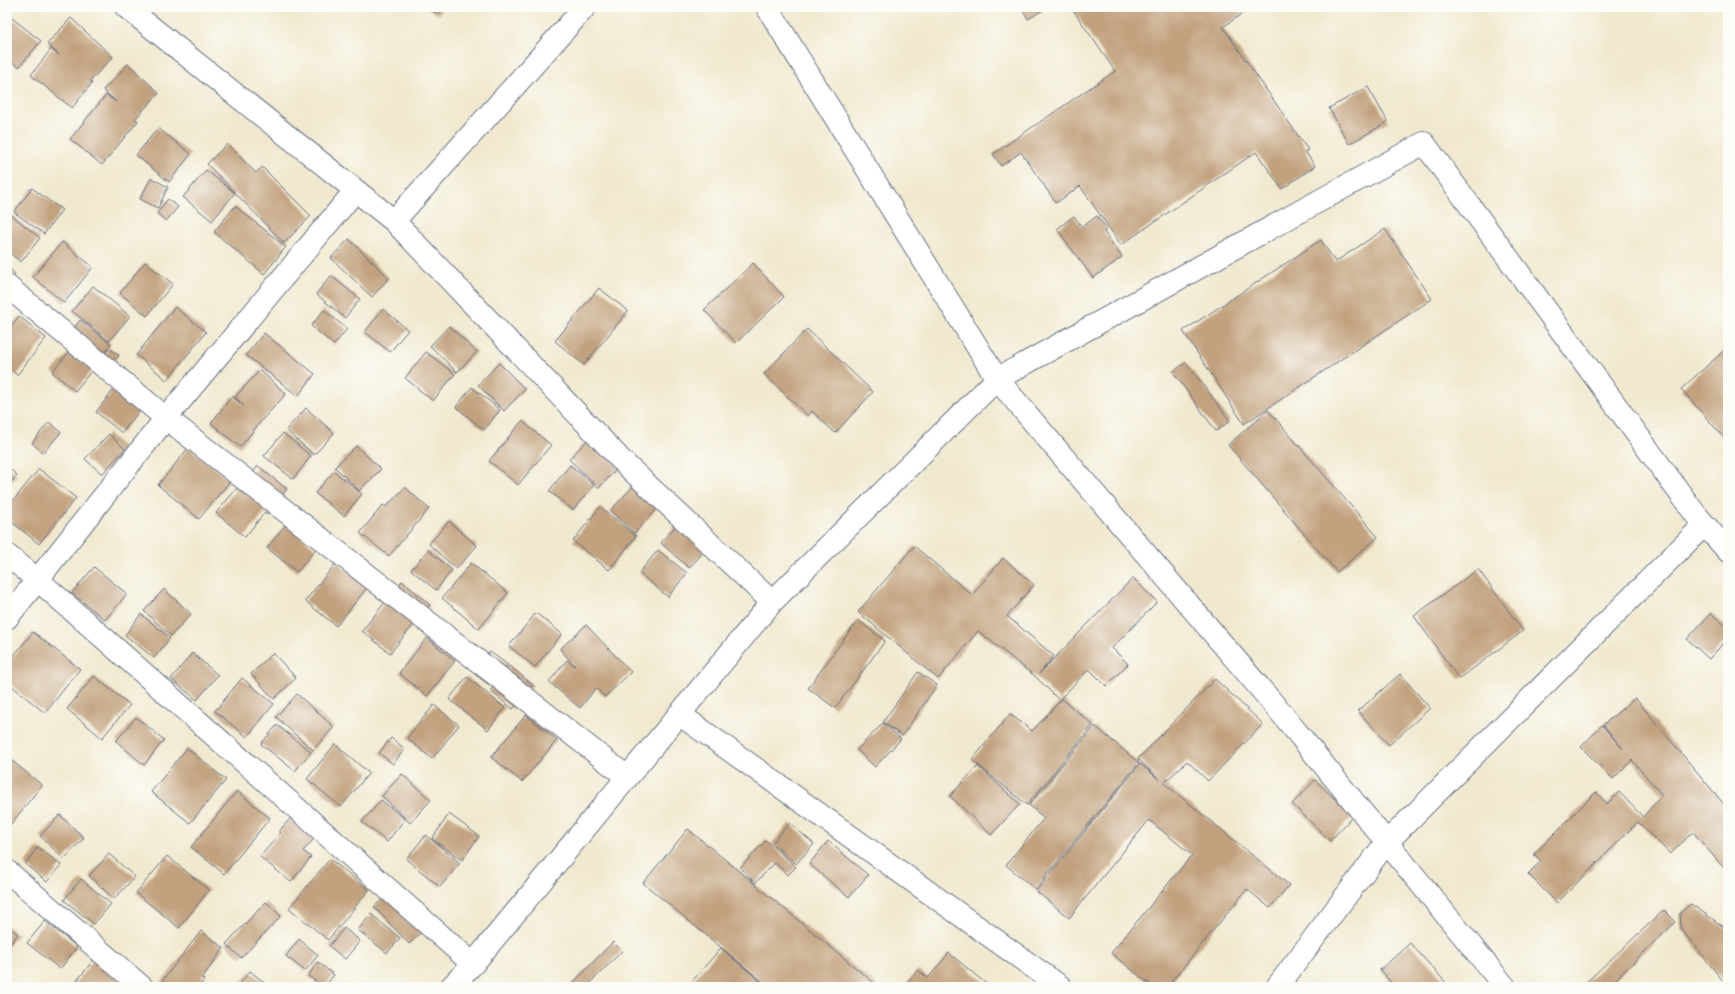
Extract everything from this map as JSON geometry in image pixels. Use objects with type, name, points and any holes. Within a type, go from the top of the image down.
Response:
[{"type":"street","points":[[126,7],[394,221],[625,464],[772,602]]},
{"type":"street","points":[[394,221],[585,7]]},
{"type":"street","points":[[767,7],[997,379],[1282,714],[1505,987]]},
{"type":"street","points":[[451,987],[473,964],[772,602],[997,379],[1424,143],[1704,524],[1728,551]]},
{"type":"street","points":[[7,618],[166,418],[355,191]]},
{"type":"street","points":[[7,286],[166,418],[627,777]]},
{"type":"street","points":[[1277,987],[1386,843],[1704,524]]},
{"type":"street","points":[[7,555],[38,580],[473,964]]},
{"type":"street","points":[[679,714],[1061,987]]},
{"type":"street","points":[[7,871],[142,987]]},
{"type":"building","points":[[425,7],[443,7],[439,15]]},
{"type":"building","points":[[1021,7],[1048,7],[1028,19]]},
{"type":"building","points":[[1071,7],[1252,7],[1223,27],[1308,150],[1305,151],[1315,166],[1282,189],[1256,152],[1121,245],[1080,186],[1056,203],[1021,152],[1001,166],[993,154],[1115,71]]},
{"type":"building","points":[[12,18],[41,41],[19,67],[7,58],[7,24]]},
{"type":"building","points":[[71,18],[113,57],[90,81],[92,83],[72,108],[31,75],[51,49],[59,55],[47,44]]},
{"type":"building","points":[[128,64],[159,93],[135,119],[138,121],[102,165],[70,139],[106,95],[116,102],[103,90]]},
{"type":"building","points":[[1368,87],[1388,122],[1349,144],[1329,108]]},
{"type":"building","points":[[158,128],[191,154],[169,182],[136,155]]},
{"type":"building","points":[[227,144],[256,173],[262,167],[311,216],[284,243],[207,164]]},
{"type":"building","points":[[206,170],[235,193],[212,221],[183,197]]},
{"type":"building","points":[[151,178],[168,187],[158,208],[140,199]]},
{"type":"building","points":[[32,188],[62,210],[44,234],[14,212]]},
{"type":"building","points":[[168,199],[178,207],[166,221],[157,213]]},
{"type":"building","points":[[235,206],[286,247],[264,274],[214,232]]},
{"type":"building","points":[[9,213],[40,238],[21,262],[7,251],[7,215]]},
{"type":"building","points":[[1074,216],[1082,227],[1097,216],[1107,229],[1104,232],[1122,257],[1093,278],[1057,229]]},
{"type":"building","points":[[1385,229],[1432,299],[1244,424],[1183,331],[1321,240],[1335,262]]},
{"type":"building","points":[[349,239],[389,278],[372,297],[331,258]]},
{"type":"building","points":[[62,242],[93,267],[64,303],[33,277]]},
{"type":"building","points":[[145,262],[173,284],[147,316],[120,293]]},
{"type":"building","points":[[753,263],[784,297],[736,343],[704,310]]},
{"type":"building","points":[[7,266],[15,274],[7,282]]},
{"type":"building","points":[[331,276],[360,299],[345,318],[316,294]]},
{"type":"building","points":[[93,286],[130,316],[109,341],[72,311]]},
{"type":"building","points":[[599,288],[628,311],[584,365],[555,341]]},
{"type":"building","points":[[175,307],[206,332],[167,380],[136,355]]},
{"type":"building","points":[[383,309],[408,330],[390,352],[365,332]]},
{"type":"building","points":[[324,310],[347,329],[334,345],[311,326]]},
{"type":"building","points":[[19,316],[46,338],[17,375],[7,367],[7,331]]},
{"type":"building","points":[[80,320],[111,344],[92,368],[62,343]]},
{"type":"building","points":[[449,326],[477,352],[457,372],[430,346]]},
{"type":"building","points":[[807,329],[873,392],[835,433],[812,411],[808,416],[764,374]]},
{"type":"building","points":[[264,333],[315,374],[298,396],[246,355]]},
{"type":"building","points":[[1728,347],[1728,437],[1725,439],[1681,389]]},
{"type":"building","points":[[109,348],[119,355],[108,369],[99,362]]},
{"type":"building","points":[[69,352],[92,370],[75,391],[52,372]]},
{"type":"building","points":[[426,352],[455,374],[433,401],[405,378]]},
{"type":"building","points":[[1186,362],[1230,421],[1216,431],[1173,372]]},
{"type":"building","points":[[499,363],[525,389],[504,411],[478,385]]},
{"type":"building","points":[[260,370],[286,394],[240,447],[211,423],[232,396],[244,406],[235,397]]},
{"type":"building","points":[[472,387],[500,410],[484,430],[456,407]]},
{"type":"building","points":[[114,389],[140,410],[122,433],[96,412]]},
{"type":"building","points":[[306,408],[334,433],[314,455],[286,430]]},
{"type":"building","points":[[1268,410],[1378,537],[1337,572],[1228,445]]},
{"type":"building","points":[[522,421],[551,445],[518,485],[489,461]]},
{"type":"building","points":[[49,422],[61,432],[43,453],[32,443]]},
{"type":"building","points":[[283,433],[311,456],[293,479],[264,456]]},
{"type":"building","points":[[109,434],[125,449],[102,474],[85,459]]},
{"type":"building","points":[[592,435],[622,463],[599,488],[569,459]]},
{"type":"building","points":[[356,446],[381,469],[359,491],[335,467]]},
{"type":"building","points":[[189,447],[230,481],[199,519],[158,485]]},
{"type":"building","points":[[570,465],[594,485],[573,510],[549,491]]},
{"type":"building","points":[[258,466],[287,489],[268,514],[265,512],[245,537],[216,513],[238,487],[240,489]]},
{"type":"building","points":[[7,467],[17,475],[7,487]]},
{"type":"building","points":[[39,469],[76,498],[39,544],[7,518],[7,508]]},
{"type":"building","points":[[334,471],[362,494],[344,516],[315,493]]},
{"type":"building","points":[[638,481],[662,503],[635,533],[610,511]]},
{"type":"building","points":[[405,487],[429,509],[389,556],[360,533],[383,505],[386,507]]},
{"type":"building","points":[[600,507],[636,536],[609,570],[573,541]]},
{"type":"building","points":[[449,521],[477,546],[456,569],[429,544]]},
{"type":"building","points":[[680,521],[708,547],[689,568],[661,543]]},
{"type":"building","points":[[286,524],[316,549],[297,572],[267,548]]},
{"type":"building","points":[[914,546],[972,595],[1003,558],[1034,585],[1007,616],[1054,656],[1039,674],[1133,578],[1157,602],[1112,648],[1128,664],[1106,686],[1089,669],[1059,700],[1036,677],[978,631],[938,679],[858,612]]},
{"type":"building","points":[[428,550],[452,570],[436,590],[411,570]]},
{"type":"building","points":[[658,550],[687,573],[668,597],[639,573]]},
{"type":"building","points":[[337,562],[368,587],[336,626],[305,601]]},
{"type":"building","points":[[471,563],[508,593],[479,629],[442,598]]},
{"type":"building","points":[[94,567],[127,594],[105,620],[72,593]]},
{"type":"building","points":[[1478,569],[1523,631],[1459,679],[1414,616]]},
{"type":"building","points":[[402,581],[430,605],[390,653],[362,631]]},
{"type":"building","points":[[164,589],[191,614],[171,636],[144,611]]},
{"type":"building","points":[[536,613],[562,634],[535,667],[509,646]]},
{"type":"building","points":[[1711,613],[1728,628],[1728,638],[1709,659],[1687,639]]},
{"type":"building","points":[[141,614],[170,638],[154,658],[125,635]]},
{"type":"building","points":[[858,620],[885,641],[835,708],[808,688]]},
{"type":"building","points":[[586,625],[631,672],[605,697],[596,688],[580,708],[549,682],[567,660],[575,666],[560,649]]},
{"type":"building","points":[[33,632],[80,669],[45,713],[7,682],[7,664]]},
{"type":"building","points":[[427,638],[455,661],[427,696],[399,673]]},
{"type":"building","points":[[490,652],[508,665],[492,687],[473,673]]},
{"type":"building","points":[[192,653],[218,675],[197,700],[171,679]]},
{"type":"building","points":[[273,653],[296,678],[274,699],[251,674]]},
{"type":"building","points":[[510,666],[533,685],[513,709],[490,691]]},
{"type":"building","points":[[918,672],[937,685],[902,736],[883,722]]},
{"type":"building","points":[[1400,674],[1430,708],[1389,745],[1358,711]]},
{"type":"building","points":[[94,676],[130,705],[102,738],[67,709]]},
{"type":"building","points":[[467,677],[505,708],[488,730],[449,699]]},
{"type":"building","points":[[242,678],[274,704],[247,737],[215,711]]},
{"type":"building","points":[[1215,679],[1263,724],[1208,781],[1187,761],[1164,783],[1289,885],[1270,908],[1247,889],[1167,987],[1153,987],[1111,953],[1192,855],[1149,820],[1069,918],[1036,891],[1140,764],[1160,780],[1138,759]]},
{"type":"building","points":[[297,694],[334,727],[313,750],[276,717]]},
{"type":"building","points":[[1635,698],[1728,809],[1728,873],[1693,832],[1670,854],[1638,822],[1557,903],[1528,874],[1541,861],[1534,854],[1596,792],[1607,804],[1619,792],[1643,817],[1662,795],[1632,760],[1613,779],[1581,747],[1602,725],[1623,749],[1603,725]]},
{"type":"building","points":[[1062,699],[1093,725],[1027,805],[972,760],[1010,714],[1032,731]]},
{"type":"building","points":[[434,705],[459,725],[432,759],[407,738]]},
{"type":"building","points":[[526,715],[557,740],[522,782],[491,757]]},
{"type":"building","points":[[136,717],[164,740],[144,765],[116,741]]},
{"type":"building","points":[[883,723],[901,739],[875,767],[857,750]]},
{"type":"building","points":[[277,725],[311,752],[295,771],[261,744]]},
{"type":"building","points":[[1095,726],[1139,763],[1035,889],[1006,865],[1044,818],[1029,805]]},
{"type":"building","points":[[391,738],[405,749],[393,764],[379,753]]},
{"type":"building","points":[[335,744],[369,773],[341,807],[307,779]]},
{"type":"building","points":[[187,748],[226,780],[190,823],[151,792]]},
{"type":"building","points":[[7,757],[42,785],[7,829]]},
{"type":"building","points":[[978,766],[1020,804],[991,835],[950,796]]},
{"type":"building","points":[[402,774],[431,800],[410,823],[382,796]]},
{"type":"building","points":[[1315,780],[1353,816],[1330,841],[1292,804]]},
{"type":"building","points":[[237,791],[270,818],[224,874],[191,847]]},
{"type":"building","points":[[381,800],[405,819],[387,842],[362,822]]},
{"type":"building","points":[[297,811],[320,832],[303,851],[311,857],[291,882],[260,857],[281,832],[279,831]]},
{"type":"building","points":[[449,814],[479,836],[462,860],[432,839]]},
{"type":"building","points":[[60,815],[84,838],[64,859],[40,836]]},
{"type":"building","points":[[790,823],[814,844],[796,864],[772,843]]},
{"type":"building","points":[[688,829],[879,987],[769,987],[643,883]]},
{"type":"building","points":[[426,835],[460,863],[440,887],[406,859]]},
{"type":"building","points":[[766,840],[796,867],[788,875],[775,863],[755,883],[740,868]]},
{"type":"building","points":[[828,841],[868,875],[849,897],[809,864]]},
{"type":"building","points":[[38,847],[61,865],[47,882],[25,864]]},
{"type":"building","points":[[109,854],[135,877],[114,899],[89,876]]},
{"type":"building","points":[[167,856],[209,890],[179,928],[136,893]]},
{"type":"building","points":[[330,859],[369,890],[328,940],[289,908]]},
{"type":"building","points":[[81,879],[111,904],[94,924],[64,900]]},
{"type":"building","points":[[386,896],[432,922],[409,944],[374,907]]},
{"type":"building","points":[[266,902],[281,916],[241,958],[226,944]]},
{"type":"building","points":[[1691,904],[1728,930],[1728,987],[1681,929],[1680,913]]},
{"type":"building","points":[[1664,910],[1676,922],[1616,979],[1624,987],[1581,987]]},
{"type":"building","points":[[371,914],[400,938],[387,953],[358,930]]},
{"type":"building","points":[[45,921],[77,947],[60,969],[27,943]]},
{"type":"building","points":[[7,926],[18,934],[7,948]]},
{"type":"building","points":[[344,928],[360,941],[345,959],[329,946]]},
{"type":"building","points":[[201,931],[224,948],[202,978],[204,980],[199,987],[161,987],[159,985]]},
{"type":"building","points":[[299,939],[318,955],[305,971],[286,956]]},
{"type":"building","points":[[613,942],[622,951],[586,987],[569,987]]},
{"type":"building","points":[[1410,943],[1450,987],[1395,987],[1380,970]]},
{"type":"building","points":[[721,948],[767,987],[687,987]]},
{"type":"building","points":[[949,953],[990,987],[903,987],[918,970],[928,978]]},
{"type":"building","points":[[95,958],[128,987],[72,987]]},
{"type":"building","points":[[318,962],[334,975],[324,987],[308,976]]},
{"type":"building","points":[[250,971],[270,987],[237,987]]}]
